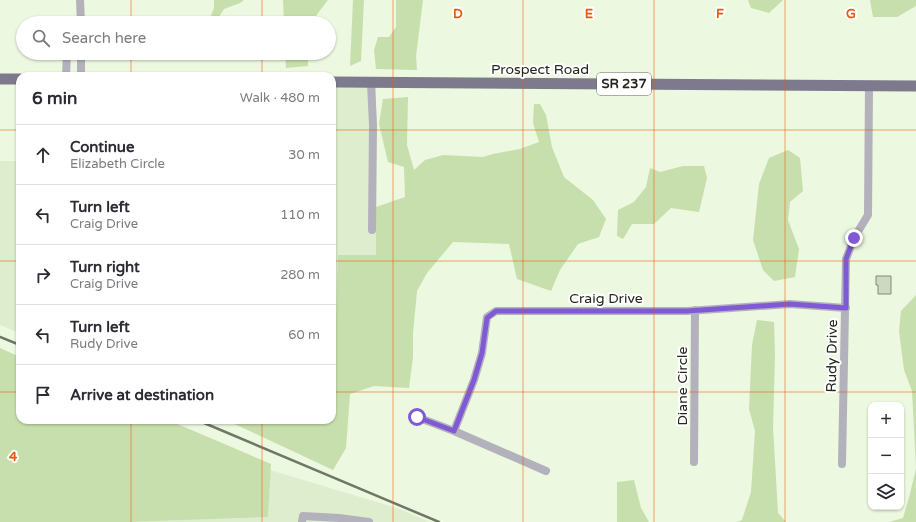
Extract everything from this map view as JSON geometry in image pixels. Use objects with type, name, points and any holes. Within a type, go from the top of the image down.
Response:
[{"type":"main road","points":[[0,79],[16,79]]},
{"type":"main road","name":"Prospect Road","points":[[336,82],[916,86]]},
{"type":"street","points":[[80,0],[81,16]]},
{"type":"street","points":[[66,72],[67,60]]},
{"type":"street","points":[[81,60],[81,72]]},
{"type":"street","points":[[372,83],[372,230]]},
{"type":"street","name":"Rudy Drive","points":[[842,464],[846,259],[854,238],[868,215],[869,86]]},
{"type":"street","name":"Craig Drive","points":[[454,431],[474,380],[482,353],[487,318],[496,311],[695,310],[790,304],[846,308]]},
{"type":"street","name":"Diane Circle","points":[[694,462],[695,310]]},
{"type":"street","points":[[417,417],[454,431],[546,471]]},
{"type":"street","points":[[302,522],[302,516],[339,518],[369,522]]},
{"type":"shaded area","points":[[214,0],[244,0],[224,9],[220,16],[211,16],[214,8]]},
{"type":"shaded area","points":[[283,0],[328,0],[316,16],[284,16]]},
{"type":"shaded area","points":[[353,0],[364,0],[361,61],[350,66]]},
{"type":"shaded area","points":[[396,0],[423,0],[416,56],[417,70],[376,69],[374,50],[378,37],[389,37],[396,27]]},
{"type":"shaded area","points":[[748,0],[783,0],[769,13],[751,8]]},
{"type":"shaded area","points":[[870,0],[916,0],[916,6],[897,17],[873,17]]},
{"type":"shaded area","points":[[285,60],[308,60],[308,66],[286,68]]},
{"type":"shaded area","points":[[336,88],[376,88],[376,255],[338,255],[336,317]]},
{"type":"shaded area","points":[[408,97],[407,145],[414,170],[425,160],[443,155],[483,157],[520,149],[539,142],[533,123],[534,104],[540,104],[546,115],[552,147],[564,177],[593,200],[606,219],[599,237],[578,244],[560,270],[551,291],[517,279],[509,244],[453,242],[427,273],[417,291],[413,333],[413,357],[409,388],[374,386],[350,394],[346,448],[333,470],[235,424],[336,424],[336,317],[338,255],[376,255],[376,207],[405,197],[404,167],[388,162],[379,124],[383,99]]},
{"type":"shaded area","points":[[788,150],[800,158],[803,191],[790,202],[788,220],[799,249],[795,277],[774,281],[763,270],[753,240],[759,184],[769,158]]},
{"type":"shaded area","points":[[0,161],[16,161],[16,331],[0,325]]},
{"type":"shaded area","points":[[683,166],[704,166],[707,178],[699,212],[671,208],[654,224],[632,224],[623,239],[617,236],[618,210],[634,202],[646,187],[650,168],[660,172]]},
{"type":"shaded area","points":[[916,295],[916,468],[912,391],[904,370],[899,331],[901,311]]},
{"type":"shaded area","points":[[757,320],[774,322],[775,355],[773,427],[778,513],[786,522],[736,522],[742,520],[751,492],[755,431],[749,409],[752,345]]},
{"type":"shaded area","points":[[0,348],[16,355],[16,424],[177,424],[271,464],[268,517],[129,522],[0,522]]},
{"type":"shaded area","points":[[916,468],[916,522],[889,522],[903,518]]},
{"type":"shaded area","points":[[270,470],[400,509],[430,522],[129,522],[268,517]]},
{"type":"shaded area","points":[[634,480],[641,508],[649,522],[617,522],[617,482]]},
{"type":"building","points":[[876,276],[891,276],[891,294],[878,294]]},
{"type":"railway","points":[[0,337],[16,343]]},
{"type":"railway","points":[[206,424],[439,522]]},
{"type":"route","points":[[417,417],[454,431],[474,380],[482,353],[487,318],[496,311],[687,311],[790,304],[846,308],[846,259],[854,238]]}]
